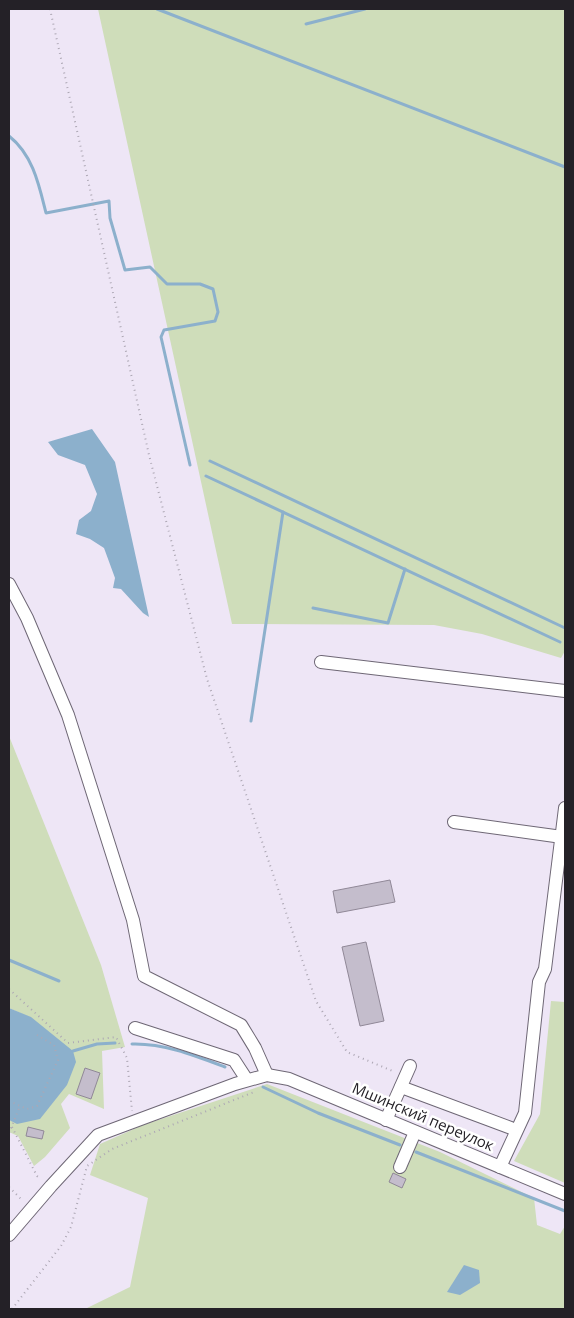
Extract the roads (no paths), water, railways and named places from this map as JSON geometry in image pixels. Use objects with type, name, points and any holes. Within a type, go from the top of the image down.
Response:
[{"type":"street","points":[[9,584],[27,618],[68,715],[133,920],[144,976],[241,1025],[255,1048],[257,1078]]},
{"type":"street","points":[[321,662],[565,690]]},
{"type":"street","points":[[500,1167],[525,1113],[540,982],[545,969],[559,901],[565,808]]},
{"type":"street","points":[[454,822],[563,835]]},
{"type":"street","points":[[135,1028],[234,1060],[257,1078]]},
{"type":"street","points":[[386,1120],[406,1077],[511,1128]]},
{"type":"street","points":[[9,1235],[98,1135],[257,1078]]},
{"type":"street","name":"Мшинский переулок","points":[[257,1078],[290,1079],[565,1194]]},
{"type":"street","points":[[400,1167],[415,1132]]},
{"type":"water","points":[[92,429],[115,462],[149,617],[121,589],[113,588],[115,578],[104,548],[90,539],[76,534],[79,520],[91,511],[97,494],[85,465],[58,455],[48,442]]},
{"type":"water","points":[[9,1008],[31,1017],[73,1051],[76,1062],[67,1085],[40,1119],[17,1124],[9,1120]]},
{"type":"water","points":[[464,1265],[479,1270],[480,1283],[460,1295],[447,1292]]},
{"type":"waterway","points":[[157,9],[565,167]]},
{"type":"waterway","points":[[306,24],[365,9]]},
{"type":"waterway","points":[[9,136],[24,152],[34,171],[46,213],[109,201],[110,218],[125,270],[150,267],[167,284],[200,284],[213,289],[218,312],[215,321],[164,330],[161,337],[190,465]]},
{"type":"waterway","points":[[210,461],[565,628]]},
{"type":"waterway","points":[[206,476],[560,642]]},
{"type":"waterway","points":[[251,721],[283,512]]},
{"type":"waterway","points":[[313,608],[388,623],[405,569]]},
{"type":"waterway","points":[[9,960],[59,981]]},
{"type":"waterway","points":[[73,1051],[97,1044],[115,1043]]},
{"type":"waterway","points":[[132,1044],[168,1048],[225,1067]]},
{"type":"waterway","points":[[263,1087],[318,1113],[400,1145]]},
{"type":"waterway","points":[[416,1152],[565,1211]]}]
